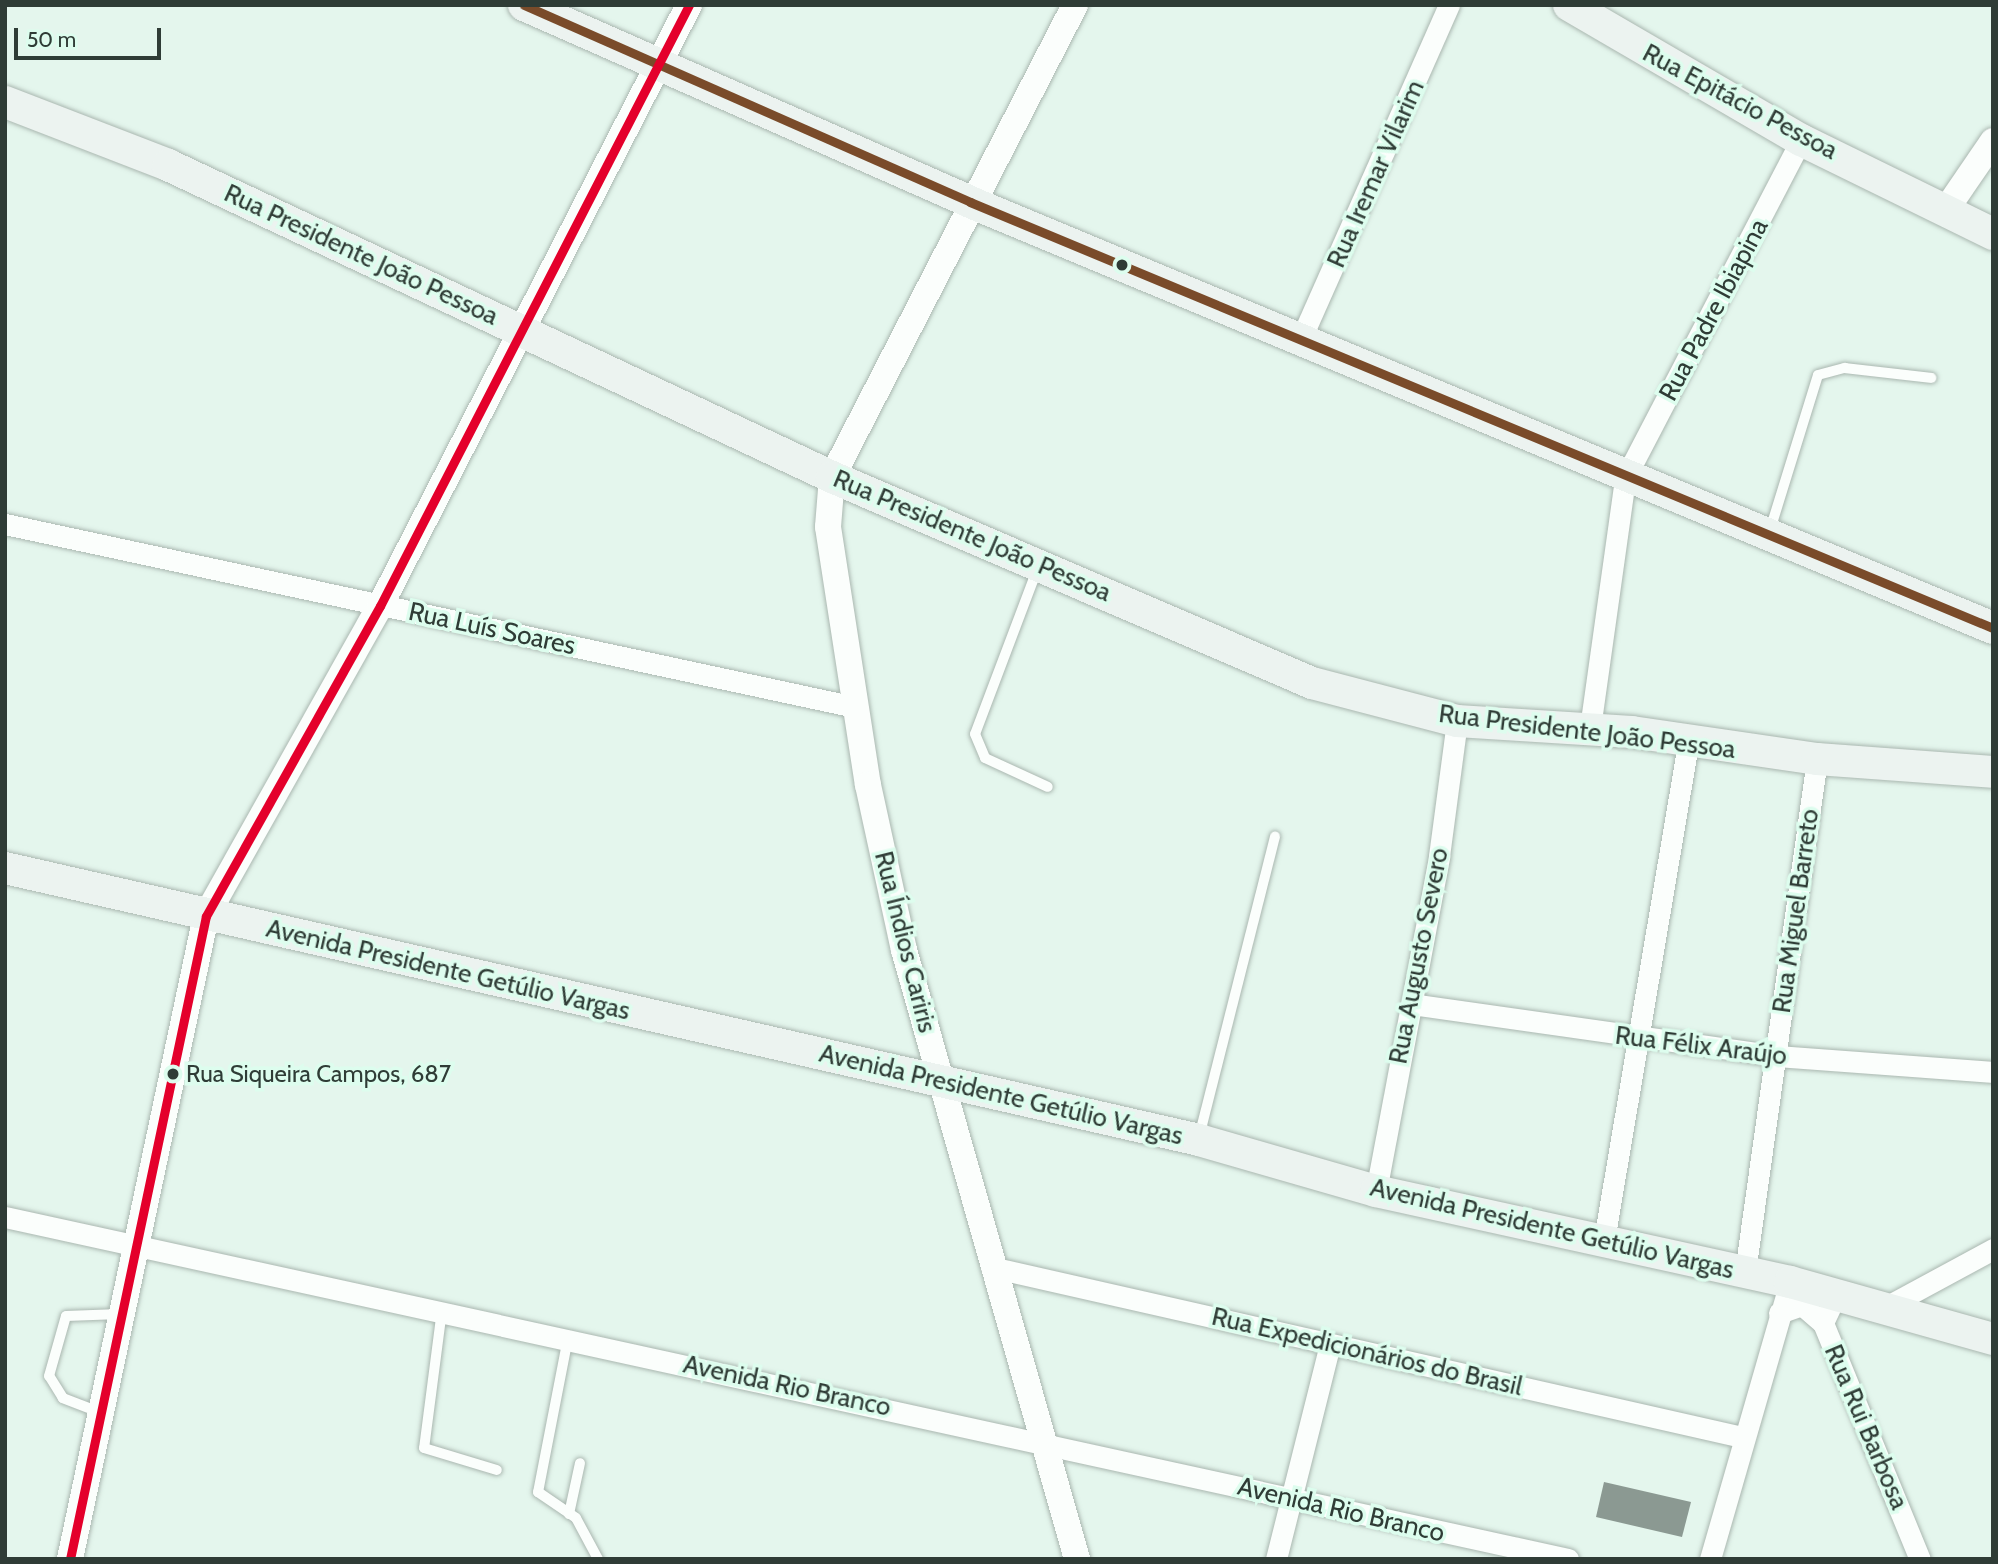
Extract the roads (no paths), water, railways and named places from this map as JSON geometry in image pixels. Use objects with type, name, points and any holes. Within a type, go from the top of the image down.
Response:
[{"type":"main road","points":[[524,5],[970,202],[1625,478],[1993,628]]},
{"type":"main road","name":"Rua Epitácio Pessoa","points":[[1575,7],[1801,140],[1951,206]]},
{"type":"main road","name":"Rua Presidente João Pessoa","points":[[5,102],[168,165],[520,328],[832,477],[1312,683],[1457,720],[1590,728],[1688,744],[1817,758],[1993,772]]},
{"type":"main road","points":[[1951,206],[1993,215]]},
{"type":"main road","points":[[1951,206],[1993,234]]},
{"type":"main road","name":"Avenida Presidente Getúlio Vargas","points":[[5,868],[206,916],[939,1079],[1199,1140],[1376,1191],[1790,1282],[1829,1310],[1884,1308],[1993,1339]]},
{"type":"street","points":[[70,1559],[206,916],[380,606],[656,62],[689,5]]},
{"type":"street","points":[[832,477],[970,202],[1075,5]]},
{"type":"street","name":"Rua Iremar Vilarim","points":[[1300,341],[1449,5]]},
{"type":"street","name":"Rua Padre Ibiapina","points":[[1590,728],[1625,478],[1801,140]]},
{"type":"street","points":[[1951,206],[1993,141]]},
{"type":"street","name":"Rua Índios Cariris","points":[[832,477],[828,527],[855,707],[893,902],[991,1267],[1077,1559]]},
{"type":"street","name":"Rua Luís Soares","points":[[5,524],[855,707]]},
{"type":"street","name":"Rua Augusto Severo","points":[[1376,1191],[1412,1004],[1457,720]]},
{"type":"street","points":[[1604,1240],[1688,744]]},
{"type":"street","name":"Rua Miguel Barreto","points":[[1745,1272],[1817,758]]},
{"type":"street","name":"Rua Félix Araújo","points":[[1412,1004],[1777,1056],[1993,1072]]},
{"type":"street","name":"Avenida Rio Branco","points":[[5,1217],[442,1310],[1568,1559]]},
{"type":"street","points":[[1884,1308],[1993,1249]]},
{"type":"street","name":"Rua Expedicionários do Brasil","points":[[991,1267],[1742,1437]]},
{"type":"street","points":[[1710,1559],[1742,1437],[1790,1282]]},
{"type":"street","points":[[1779,1313],[1802,1304],[1829,1310]]},
{"type":"street","name":"Rua Rui Barbosa","points":[[1829,1310],[1920,1559]]},
{"type":"street","points":[[1276,1559],[1330,1344]]},
{"type":"lane","points":[[1768,536],[1818,374],[1845,368],[1931,378]]},
{"type":"lane","points":[[1040,564],[975,734],[985,758],[1048,787]]},
{"type":"lane","points":[[1199,1140],[1275,836]]},
{"type":"lane","points":[[442,1310],[424,1448],[497,1470]]},
{"type":"lane","points":[[102,1413],[63,1398],[49,1376],[66,1316],[121,1314]]},
{"type":"lane","points":[[568,1338],[538,1492],[569,1514],[598,1559]]},
{"type":"lane","points":[[569,1514],[580,1463]]},
{"type":"place","name":"Rua Siqueira Campos, 687","points":[[173,1074]]}]
